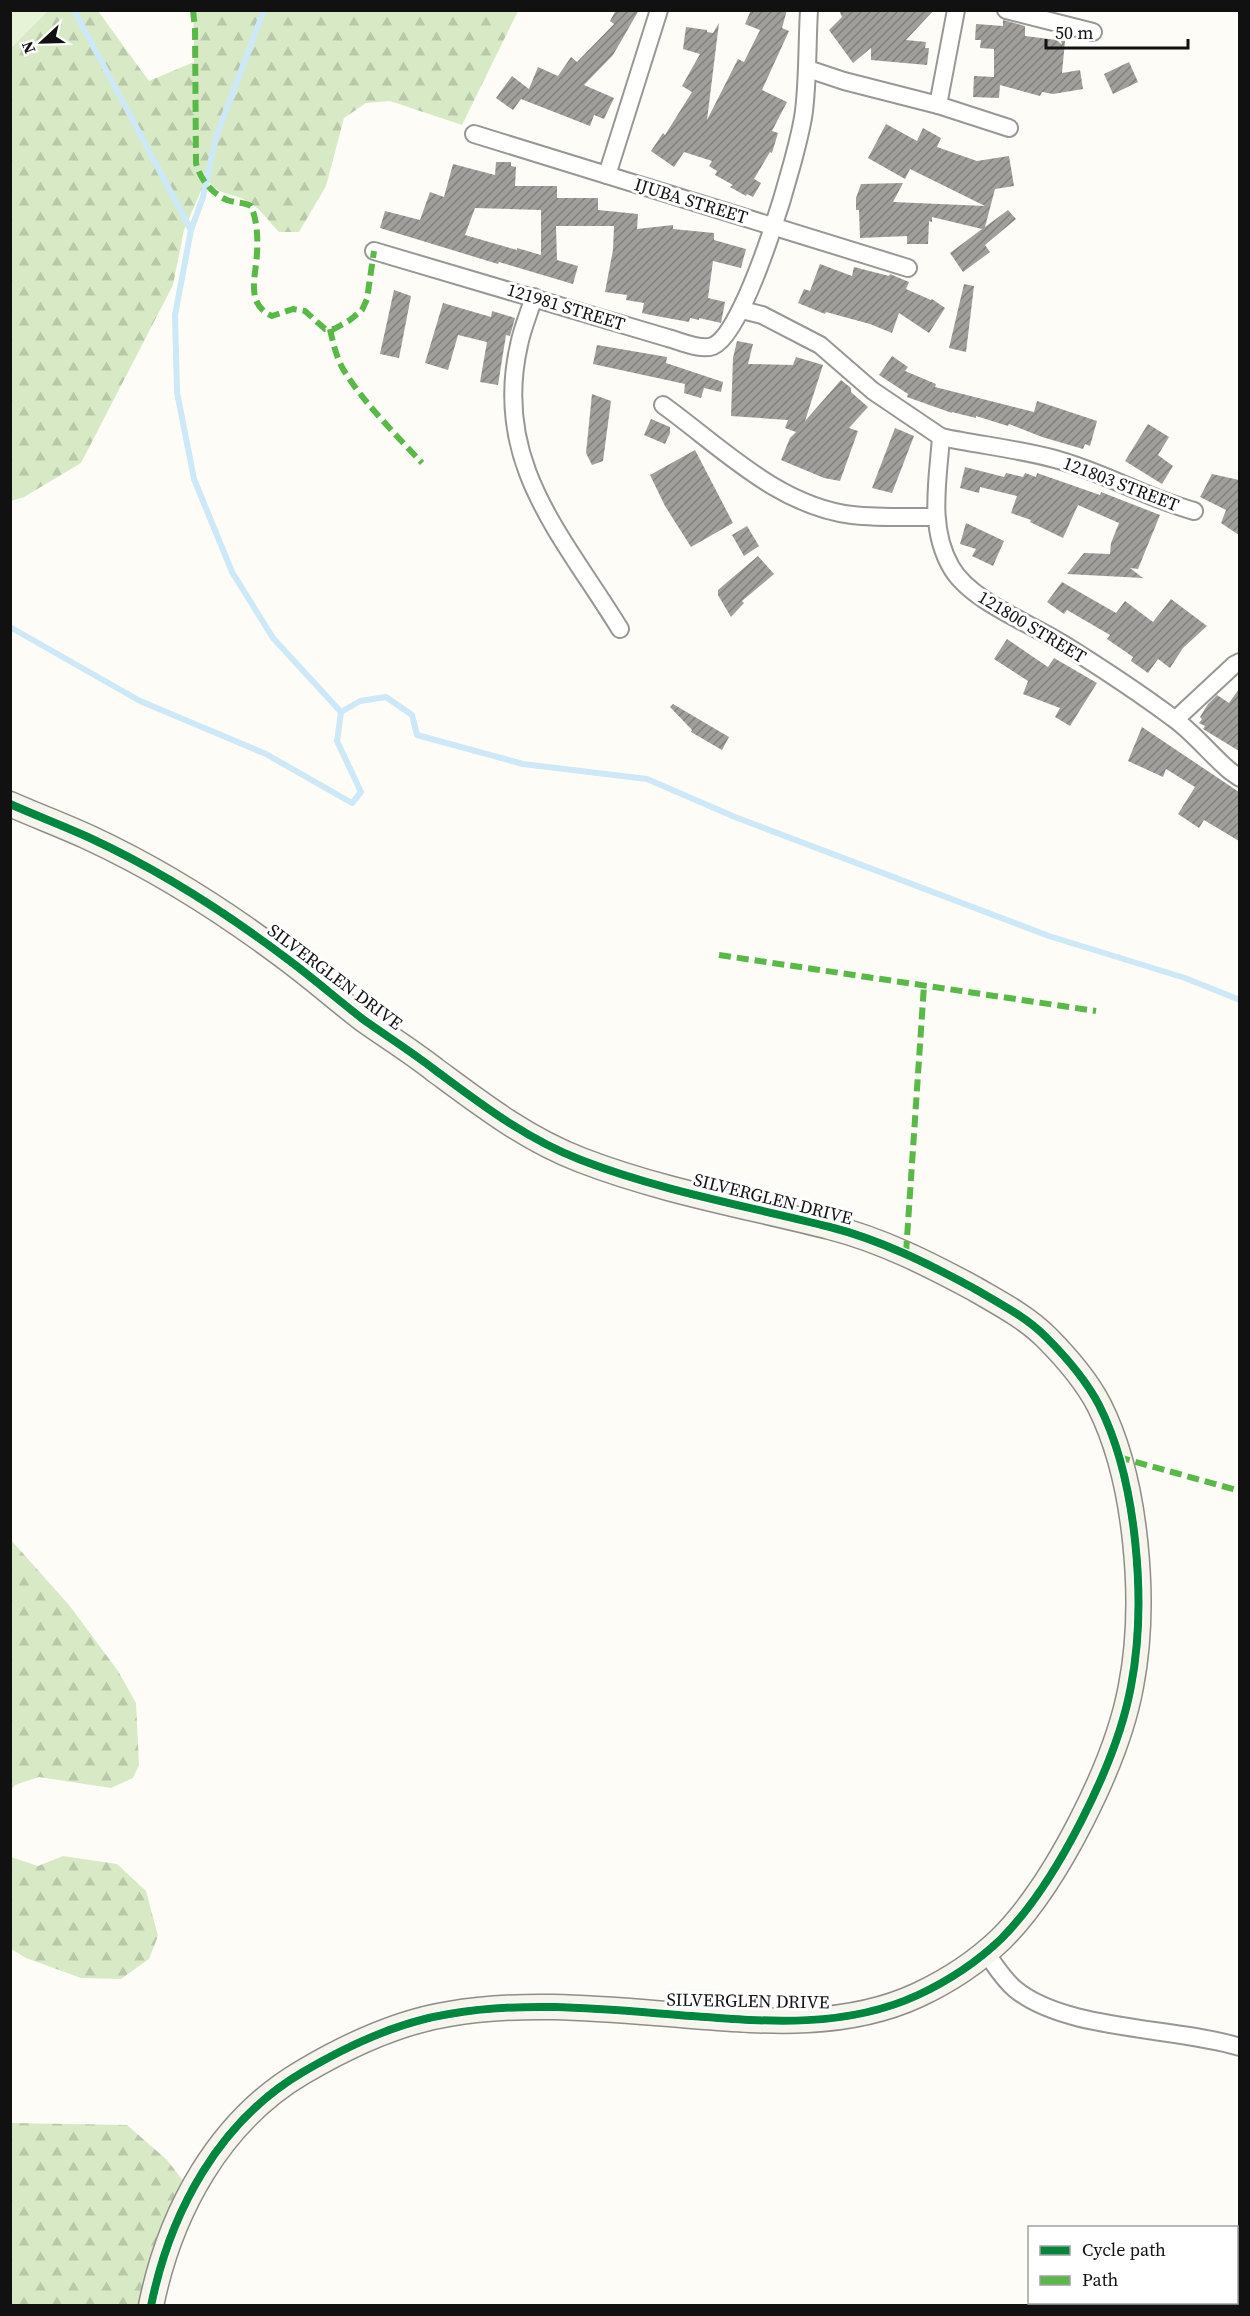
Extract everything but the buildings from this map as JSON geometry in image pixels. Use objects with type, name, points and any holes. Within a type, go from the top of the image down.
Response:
[{"type":"street","name":"121981 STREET","points":[[374,251],[701,347],[711,347],[721,340],[742,309],[773,226],[798,146],[808,69],[809,10]]},
{"type":"street","points":[[938,105],[956,10]]},
{"type":"street","points":[[1006,10],[1094,33]]},
{"type":"street","points":[[607,176],[659,11]]},
{"type":"street","points":[[808,69],[844,81],[938,105],[1009,128]]},
{"type":"street","name":"IJUBA STREET","points":[[474,134],[908,268]]},
{"type":"street","points":[[534,297],[519,344],[514,380],[518,444],[526,472],[546,513],[620,630]]},
{"type":"street","points":[[742,309],[762,315],[820,345],[845,364],[873,391],[941,437]]},
{"type":"street","points":[[663,405],[757,475],[785,493],[819,507],[851,515],[935,517]]},
{"type":"street","name":"121803 STREET","points":[[941,437],[1055,459],[1106,477],[1163,502],[1194,511]]},
{"type":"street","name":"121800 STREET","points":[[941,437],[935,517],[945,556],[963,584],[979,596],[1063,643],[1176,719],[1222,765],[1239,778]]},
{"type":"street","points":[[1176,719],[1239,662]]},
{"type":"street","name":"SILVERGLEN DRIVE","points":[[10,804],[93,840],[165,878],[240,925],[294,964],[369,1024],[407,1048],[499,1117],[548,1147],[611,1172],[835,1228],[906,1253],[1005,1306],[1042,1333],[1077,1371],[1098,1403],[1114,1442],[1130,1512],[1137,1570],[1138,1621],[1130,1693],[1107,1765],[1083,1817],[1036,1897],[1007,1933],[986,1953],[921,1993],[871,2012],[847,2017],[809,2020],[750,2020],[504,2007],[429,2018],[358,2043],[277,2087],[249,2110],[225,2138],[192,2189],[179,2218],[159,2269],[152,2306]]},
{"type":"street","points":[[986,1953],[1013,1988],[1029,1999],[1050,2008],[1078,2017],[1215,2039],[1239,2047]]},
{"type":"green space","points":[[49,10],[98,11],[149,81],[194,62],[192,11],[518,11],[462,125],[390,101],[366,103],[344,118],[326,186],[299,232],[279,232],[252,204],[217,189],[206,179],[184,230],[173,285],[81,463],[24,497],[11,501],[11,48]]},
{"type":"green space","points":[[11,11],[49,11],[11,48]]},
{"type":"green space","points":[[11,1540],[69,1605],[118,1671],[136,1703],[139,1765],[133,1778],[111,1788],[39,1777],[15,1785],[11,1790]]},
{"type":"green space","points":[[63,1856],[117,1864],[146,1891],[158,1936],[149,1959],[121,1979],[81,1978],[26,1958],[11,1949],[11,1857],[38,1866]]},
{"type":"green space","points":[[11,2123],[127,2125],[167,2160],[191,2191],[149,2305],[11,2306]]},
{"type":"waterway","points":[[74,10],[191,230]]},
{"type":"waterway","points":[[264,10],[216,137],[203,197],[191,230],[175,315],[177,392],[194,479],[232,572],[273,638],[341,712]]},
{"type":"waterway","points":[[10,627],[140,701],[266,754],[352,803],[361,792],[337,741],[341,712],[360,701],[386,697],[412,715],[417,735],[523,764],[647,779],[735,817],[1049,936],[1185,978],[1240,1000]]},
{"type":"waterway","points":[[1208,2306],[1212,2304]]},
{"type":"marked path","points":[[193,10],[196,163],[203,180],[216,194],[227,200],[251,206],[257,235],[254,289],[258,304],[272,316],[293,309],[305,311],[325,329],[334,329],[362,310],[367,299],[374,251]]},
{"type":"marked path","points":[[330,329],[338,359],[351,381],[380,418],[422,463]]},
{"type":"marked path","points":[[719,955],[1096,1011]]},
{"type":"marked path","points":[[906,1253],[924,985]]},
{"type":"marked path","points":[[1118,1457],[1240,1491]]},
{"type":"cycle path","points":[[10,804],[116,850],[215,908],[306,973],[364,1020],[487,1108],[541,1142],[581,1160],[642,1181],[849,1232],[940,1271],[1012,1311],[1030,1323],[1061,1353],[1082,1378],[1099,1405],[1112,1435],[1122,1469],[1135,1542],[1138,1580],[1136,1653],[1124,1717],[1113,1750],[1081,1821],[1043,1887],[1001,1939],[972,1963],[940,1984],[891,2006],[836,2018],[779,2021],[601,2009],[509,2008],[449,2014],[411,2023],[373,2036],[320,2062],[273,2092],[246,2116],[223,2143],[185,2204],[171,2237],[151,2306]]}]
